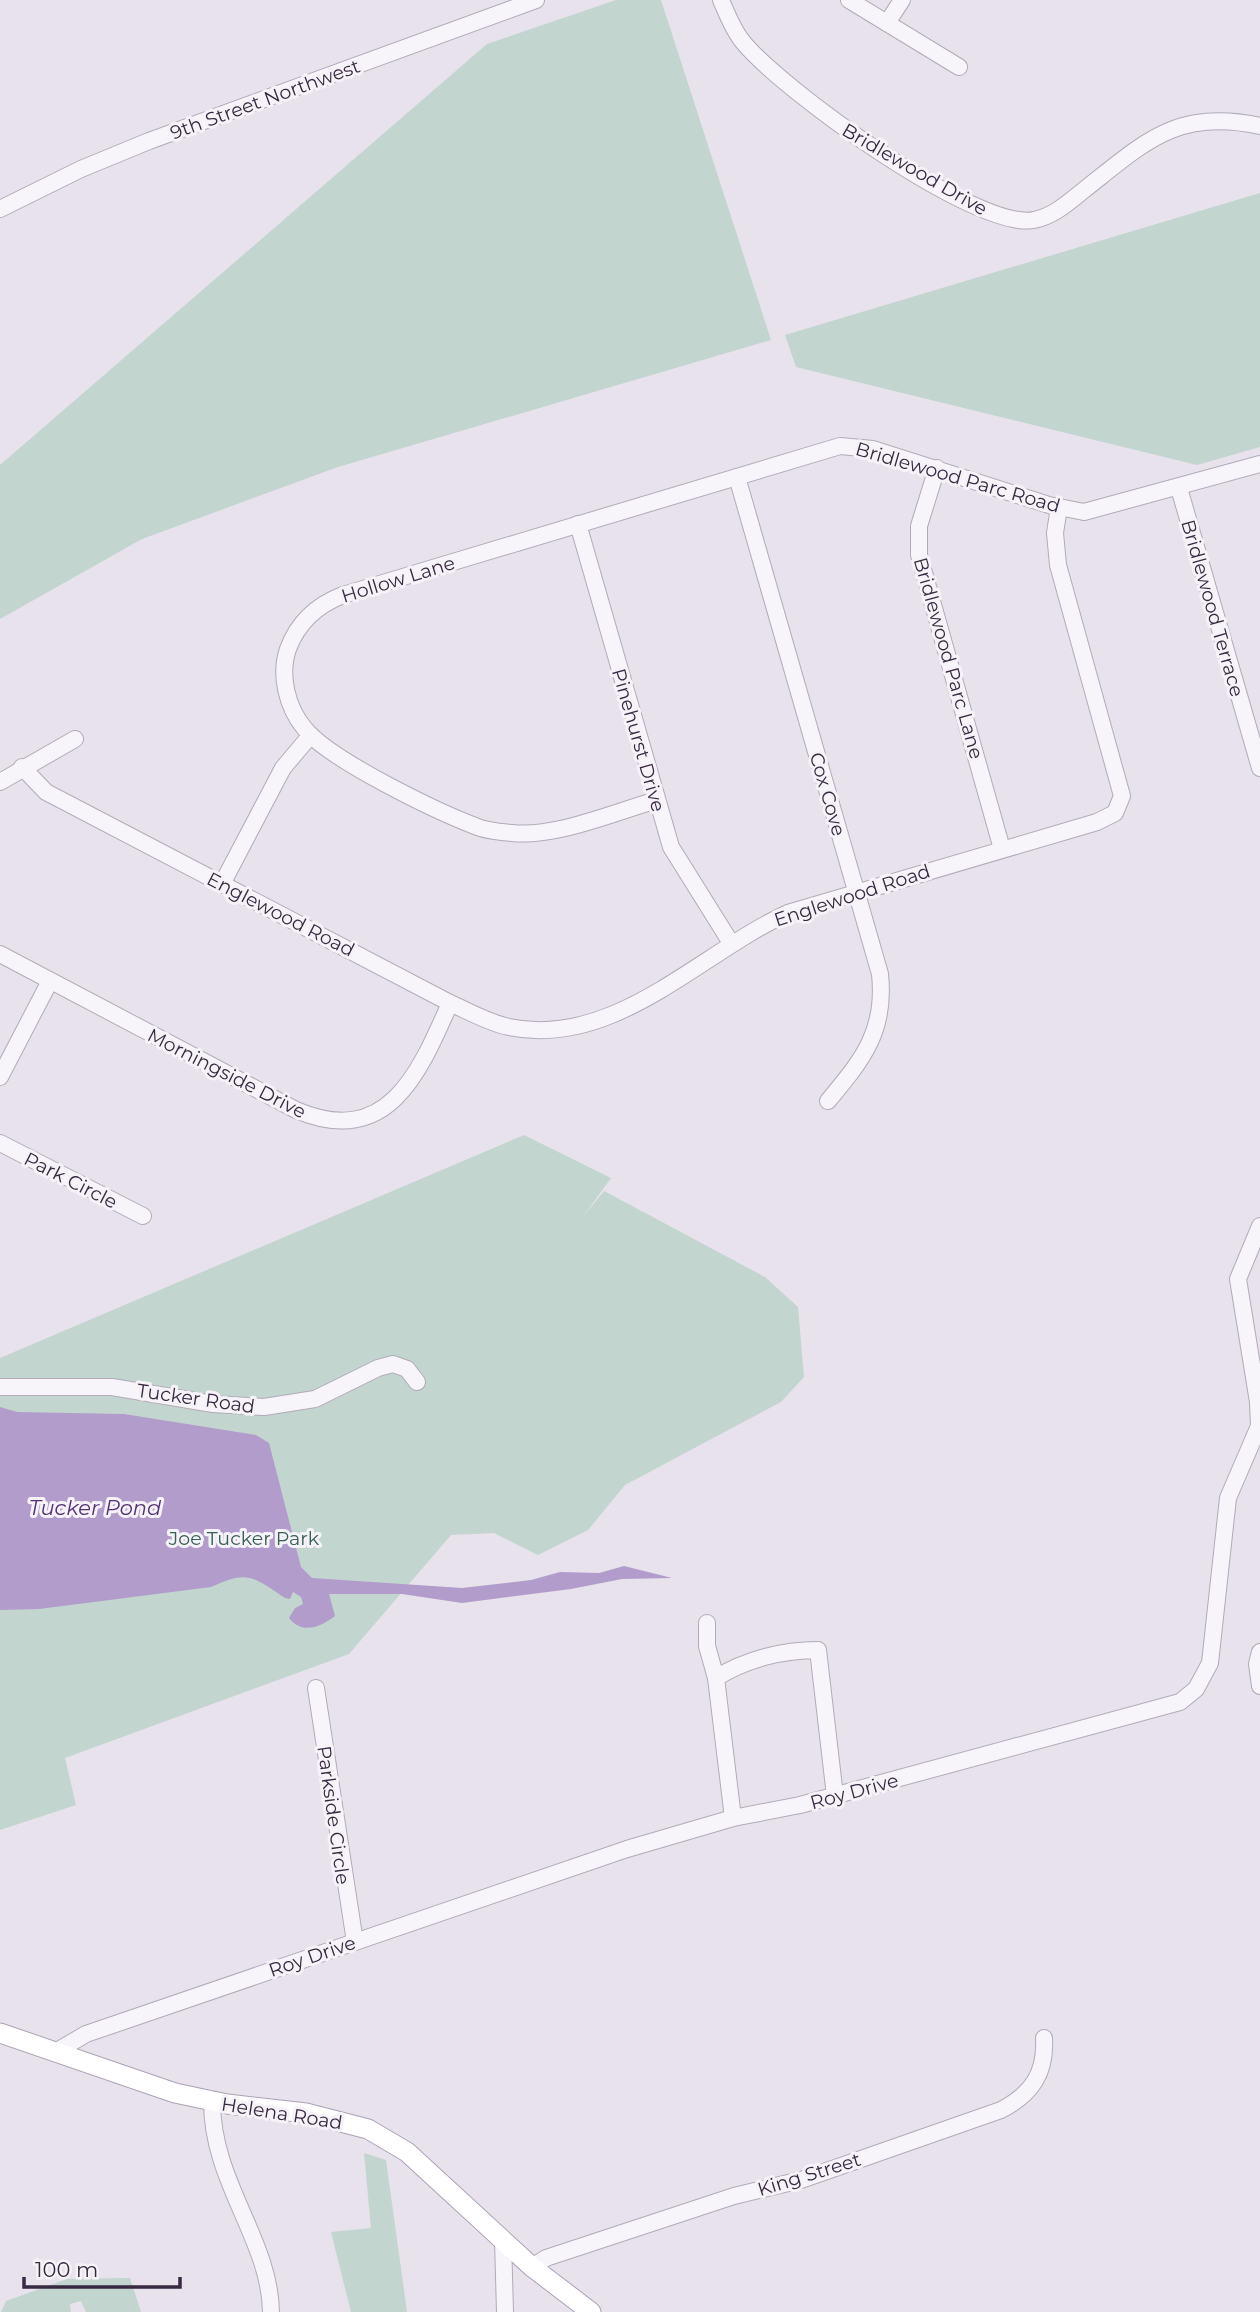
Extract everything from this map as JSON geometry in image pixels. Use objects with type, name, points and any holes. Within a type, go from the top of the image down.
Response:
[{"type":"main road","name":"Helena Road","points":[[0,2033],[175,2093],[212,2102],[306,2113],[368,2129],[407,2152],[532,2267],[591,2312]]},
{"type":"street","name":"9th Street Northwest","points":[[0,209],[81,169],[149,141],[536,0]]},
{"type":"street","name":"Bridlewood Drive","points":[[721,0],[744,44],[812,105],[909,169],[986,211],[1010,219],[1035,220],[1052,213],[1146,143],[1177,126],[1205,121],[1260,127]]},
{"type":"street","points":[[849,0],[959,67]]},
{"type":"street","points":[[887,23],[902,0]]},
{"type":"street","name":"Bridlewood Parc Road","points":[[737,477],[848,445],[873,449],[1059,507],[1084,512],[1260,464]]},
{"type":"street","name":"Bridlewood Parc Lane","points":[[937,468],[919,526],[919,555],[1002,849]]},
{"type":"street","name":"Hollow Lane","points":[[657,800],[548,831],[515,834],[476,827],[341,758],[310,736],[293,712],[284,674],[289,646],[307,617],[316,609],[343,595],[737,477]]},
{"type":"street","name":"Cox Cove","points":[[737,477],[880,974],[881,1009],[866,1053],[828,1101]]},
{"type":"street","name":"Bridlewood Terrace","points":[[1179,488],[1260,768]]},
{"type":"street","name":"Englewood Road","points":[[22,767],[46,792],[450,1003],[506,1027],[553,1031],[572,1028],[657,993],[688,975],[731,943],[788,913],[1108,818],[1121,803],[1119,782],[1058,565],[1055,533],[1059,507]]},
{"type":"street","name":"Pinehurst Drive","points":[[578,524],[657,800],[680,865],[731,943]]},
{"type":"street","points":[[222,884],[284,768],[310,736]]},
{"type":"street","points":[[0,782],[22,767],[75,740]]},
{"type":"street","name":"Morningside Drive","points":[[0,954],[296,1110],[334,1122],[365,1118],[396,1100],[412,1080],[450,1003]]},
{"type":"street","points":[[0,1077],[50,981]]},
{"type":"street","name":"Park Circle","points":[[0,1143],[143,1216]]},
{"type":"street","name":"Roy Drive","points":[[57,2052],[86,2034],[627,1849],[733,1818],[835,1796],[1171,1706],[1190,1695],[1204,1678],[1210,1663],[1228,1498],[1258,1426],[1258,1402],[1238,1279],[1260,1226]]},
{"type":"street","name":"Tucker Road","points":[[0,1387],[112,1387],[212,1404],[264,1407],[315,1399],[385,1366],[400,1365],[417,1382]]},
{"type":"street","points":[[707,1623],[733,1818]]},
{"type":"street","points":[[716,1678],[740,1665],[762,1658],[794,1651],[818,1650],[835,1796]]},
{"type":"street","points":[[1260,1653],[1257,1664],[1260,1686]]},
{"type":"street","name":"Parkside Circle","points":[[316,1688],[355,1941]]},
{"type":"street","name":"King Street","points":[[532,2267],[546,2258],[734,2196],[811,2177],[1002,2110],[1024,2096],[1035,2084],[1044,2060],[1044,2038]]},
{"type":"street","points":[[212,2102],[214,2137],[219,2155],[266,2272],[271,2312]]},
{"type":"street","points":[[503,2240],[505,2312]]},
{"type":"green space","points":[[616,0],[661,0],[771,340],[338,467],[142,539],[0,619],[0,465],[487,44]]},
{"type":"green space","points":[[1260,193],[1260,447],[1197,465],[796,367],[785,335]]},
{"type":"green space","name":"Joe Tucker Park","points":[[524,1135],[611,1178],[582,1218],[604,1191],[765,1277],[798,1307],[804,1377],[781,1402],[625,1485],[588,1530],[538,1555],[494,1533],[451,1535],[349,1654],[65,1758],[76,1805],[0,1830],[0,1358]]},
{"type":"green space","points":[[364,2153],[386,2160],[407,2312],[351,2312],[331,2232],[371,2228]]},
{"type":"green space","points":[[130,2278],[141,2312],[86,2312],[81,2301],[70,2304],[71,2312],[1,2312],[6,2301],[67,2279]]},
{"type":"water","name":"Tucker Pond","points":[[0,1407],[17,1412],[124,1414],[256,1435],[269,1443],[301,1567],[312,1578],[462,1588],[531,1580],[560,1572],[599,1573],[624,1566],[672,1578],[622,1579],[571,1589],[462,1603],[402,1594],[329,1594],[335,1616],[312,1628],[300,1626],[289,1618],[295,1608],[303,1604],[301,1597],[293,1592],[290,1599],[285,1598],[257,1580],[242,1577],[211,1587],[39,1609],[0,1610]]}]
